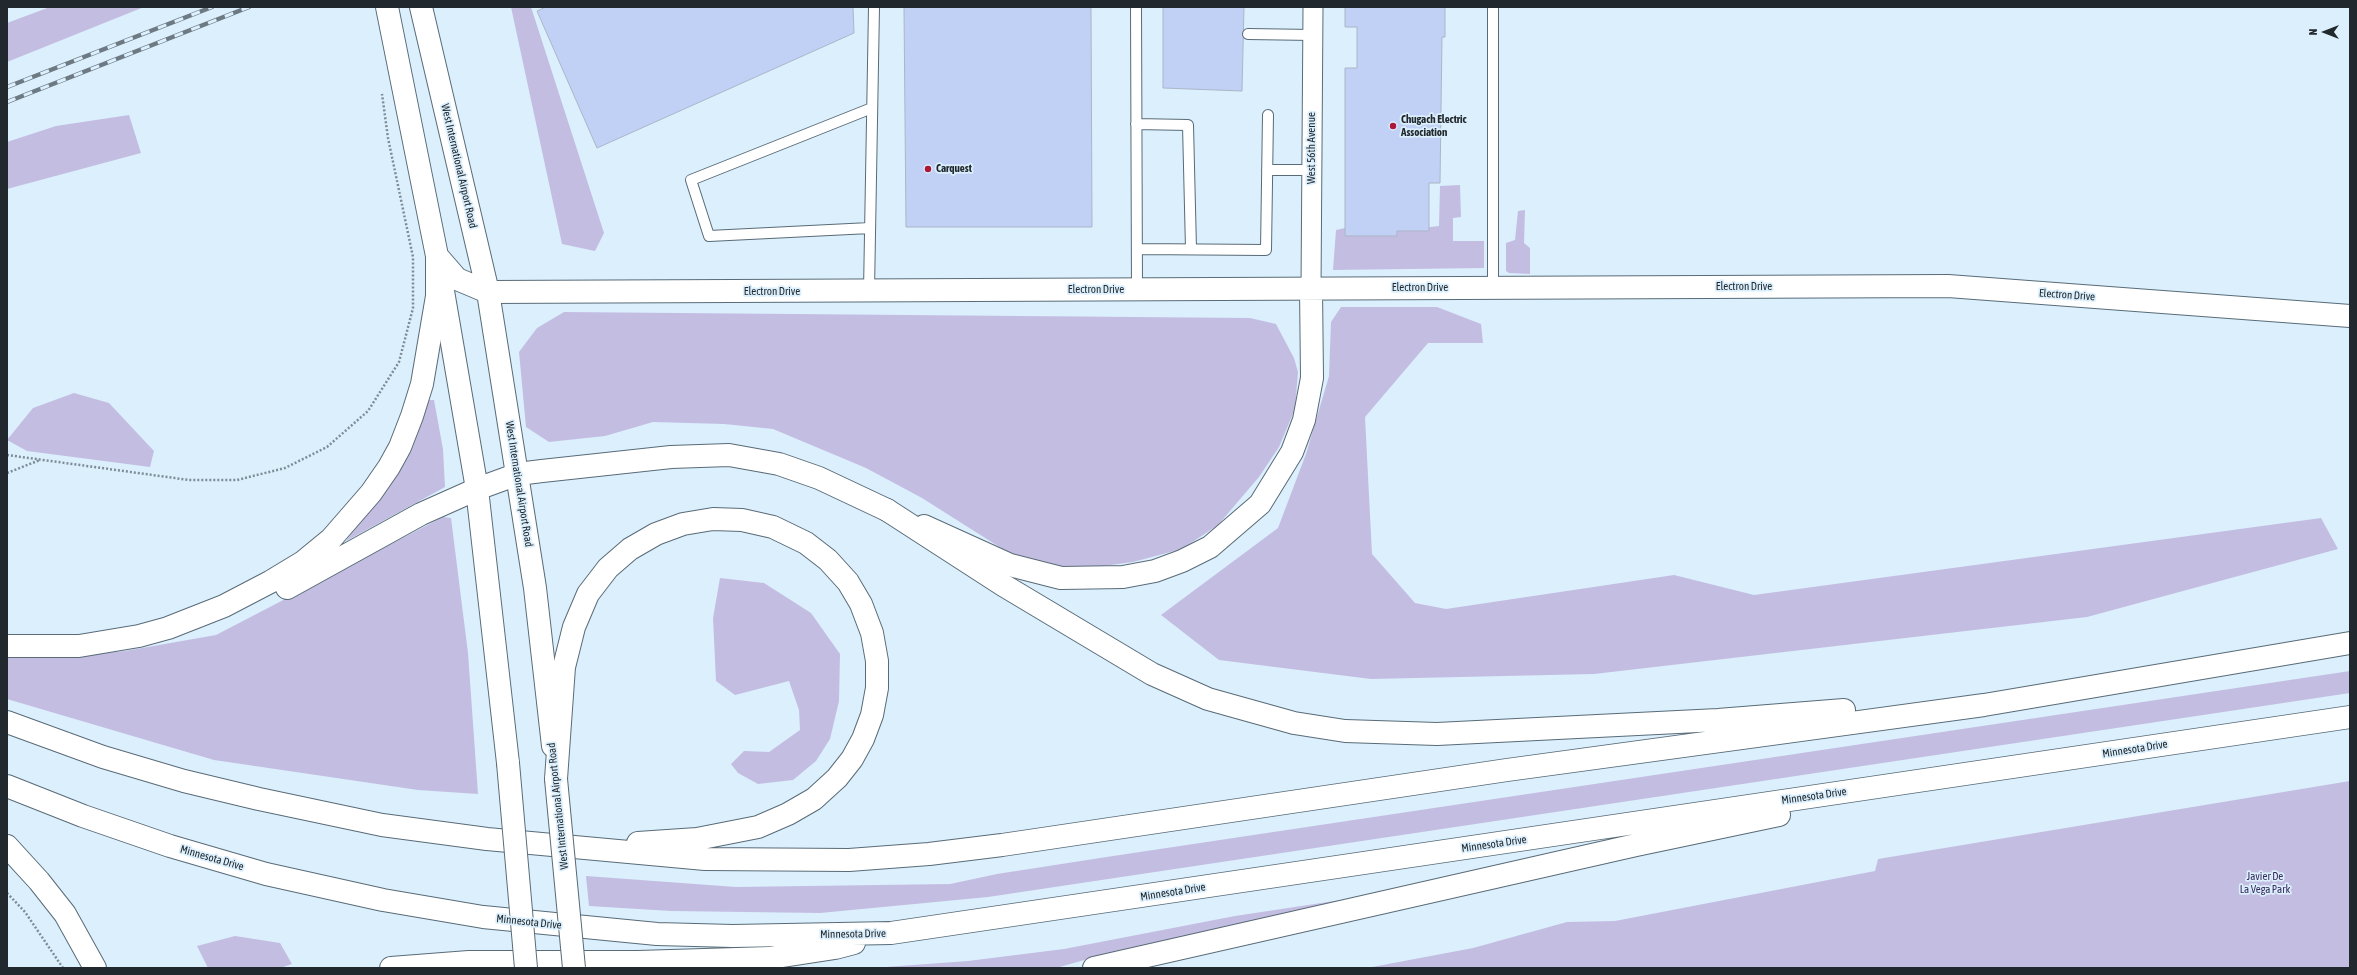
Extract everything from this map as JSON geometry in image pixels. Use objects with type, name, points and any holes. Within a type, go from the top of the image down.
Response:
[{"type":"main road","points":[[387,7],[437,256],[477,489],[508,763],[526,968]]},
{"type":"main road","name":"West International Airport Road","points":[[421,7],[488,292],[518,474],[535,588],[556,779],[574,968]]},
{"type":"main road","points":[[437,256],[457,279],[488,292]]},
{"type":"main road","points":[[7,646],[79,646],[139,636],[168,628],[224,606],[303,562],[331,539],[371,493],[400,447],[422,384],[437,296],[437,256]]},
{"type":"main road","name":"Electron Drive","points":[[488,292],[869,292],[1948,286],[2350,316]]},
{"type":"main road","points":[[168,628],[197,626],[228,616],[290,587],[421,514],[477,489],[518,474],[671,456],[729,455],[779,464],[820,478],[887,510],[1010,565],[1060,578],[1123,577],[1155,571],[1182,561],[1210,547],[1260,504],[1292,452],[1304,420],[1312,378],[1311,289]]},
{"type":"main road","points":[[887,510],[1003,586],[1152,674],[1208,699],[1294,723],[1345,731],[1438,734],[1718,720],[1859,709],[1984,705]]},
{"type":"main road","points":[[556,779],[564,666],[574,626],[588,594],[608,568],[630,549],[656,534],[683,524],[713,519],[742,520],[773,527],[806,543],[828,560],[848,582],[862,604],[872,633],[877,660],[877,688],[872,715],[863,739],[852,759],[837,778],[814,799],[788,814],[758,827],[727,834],[575,848]]},
{"type":"main road","points":[[7,722],[110,759],[184,781],[274,803],[382,825],[487,840],[706,859],[849,860],[929,854],[1010,844],[1507,770],[1984,705],[2350,643]]},
{"type":"main road","name":"Minnesota Drive","points":[[7,786],[83,816],[170,846],[266,874],[383,900],[483,917],[665,934],[733,936],[891,933],[2350,717]]},
{"type":"main road","points":[[1094,968],[1636,845],[2003,768]]},
{"type":"main road","points":[[7,846],[39,881],[65,914],[96,968]]},
{"type":"main road","points":[[391,968],[469,962],[638,962],[770,958],[835,948],[891,933]]},
{"type":"street","name":"West 56th Avenue","points":[[1311,289],[1313,7]]},
{"type":"lane","points":[[869,292],[874,7]]},
{"type":"lane","points":[[1136,7],[1137,290]]},
{"type":"lane","points":[[1493,7],[1493,288]]},
{"type":"lane","points":[[1248,34],[1313,35]]},
{"type":"lane","points":[[870,228],[710,236],[691,180],[872,108]]},
{"type":"lane","points":[[1136,249],[1266,250],[1268,115]]},
{"type":"lane","points":[[1136,124],[1188,125],[1191,249]]},
{"type":"lane","points":[[1267,170],[1312,170]]},
{"type":"path","points":[[7,455],[189,480],[237,480],[285,468],[327,446],[368,411],[399,362],[412,308],[412,257],[388,138],[382,92]]},
{"type":"path","points":[[7,473],[40,459]]},
{"type":"path","points":[[7,893],[25,912],[63,968]]},
{"type":"green space","points":[[50,7],[144,7],[7,62],[7,23]]},
{"type":"green space","points":[[511,7],[531,7],[604,233],[595,251],[562,244]]},
{"type":"green space","points":[[129,115],[141,153],[7,189],[7,142],[56,126]]},
{"type":"green space","points":[[1460,185],[1461,217],[1453,218],[1453,241],[1484,241],[1484,268],[1333,270],[1336,230],[1345,228],[1397,231],[1439,226],[1440,186]]},
{"type":"green space","points":[[1525,210],[1524,243],[1530,248],[1530,274],[1509,273],[1506,271],[1506,243],[1515,240],[1518,211]]},
{"type":"green space","points":[[1341,307],[1437,307],[1481,324],[1483,343],[1428,343],[1365,417],[1372,554],[1415,603],[1446,609],[1674,575],[1754,595],[2321,518],[2338,549],[2087,617],[1594,674],[1371,679],[1219,660],[1161,615],[1278,528],[1306,454],[1329,376],[1331,322]]},
{"type":"green space","points":[[564,312],[1250,318],[1276,324],[1294,358],[1298,372],[1295,409],[1279,447],[1259,477],[1218,525],[1182,549],[1133,562],[1096,567],[1045,569],[1001,548],[922,498],[866,468],[773,429],[724,424],[653,422],[605,436],[549,442],[526,427],[519,352],[537,328]]},
{"type":"green space","points":[[74,393],[109,403],[154,451],[150,467],[27,451],[7,440],[33,408]]},
{"type":"green space","points":[[428,400],[434,400],[443,449],[445,487],[346,541],[400,467]]},
{"type":"green space","points":[[443,517],[451,518],[468,653],[478,794],[418,790],[214,760],[7,699],[7,657],[59,658],[125,651],[216,635]]},
{"type":"green space","points":[[720,578],[764,583],[811,613],[840,654],[839,701],[830,739],[816,761],[793,780],[758,784],[738,773],[731,764],[744,751],[769,752],[800,730],[799,710],[789,681],[735,695],[716,681],[713,618]]},
{"type":"green space","points":[[2350,671],[2350,693],[988,897],[820,913],[671,911],[589,906],[586,876],[736,887],[950,884],[997,874],[1113,856]]},
{"type":"green space","name":"Javier De La Vega Park","points":[[2350,781],[2350,968],[1367,968],[1473,948],[1567,922],[1615,921],[1875,871],[1878,859]]},
{"type":"green space","points":[[1394,892],[1095,957],[1056,968],[872,968],[968,961],[1064,949],[1235,916]]},
{"type":"green space","points":[[235,936],[280,943],[292,964],[280,968],[208,968],[197,946]]},
{"type":"building","points":[[546,7],[853,7],[854,33],[597,148],[537,11]]},
{"type":"building","points":[[904,7],[1091,7],[1092,227],[906,227]]},
{"type":"building","points":[[1163,7],[1244,7],[1242,91],[1163,88]]},
{"type":"building","name":"Chugach Electric Association","points":[[1345,7],[1445,7],[1445,37],[1442,37],[1440,183],[1429,183],[1429,231],[1397,231],[1397,236],[1345,236],[1345,68],[1357,68],[1357,27],[1345,27]]},
{"type":"railway","points":[[7,87],[212,7]]},
{"type":"railway","points":[[7,102],[249,7]]},
{"type":"place","name":"Chugach Electric Association","points":[[1393,126]]},
{"type":"place","name":"Carquest","points":[[928,169]]}]
